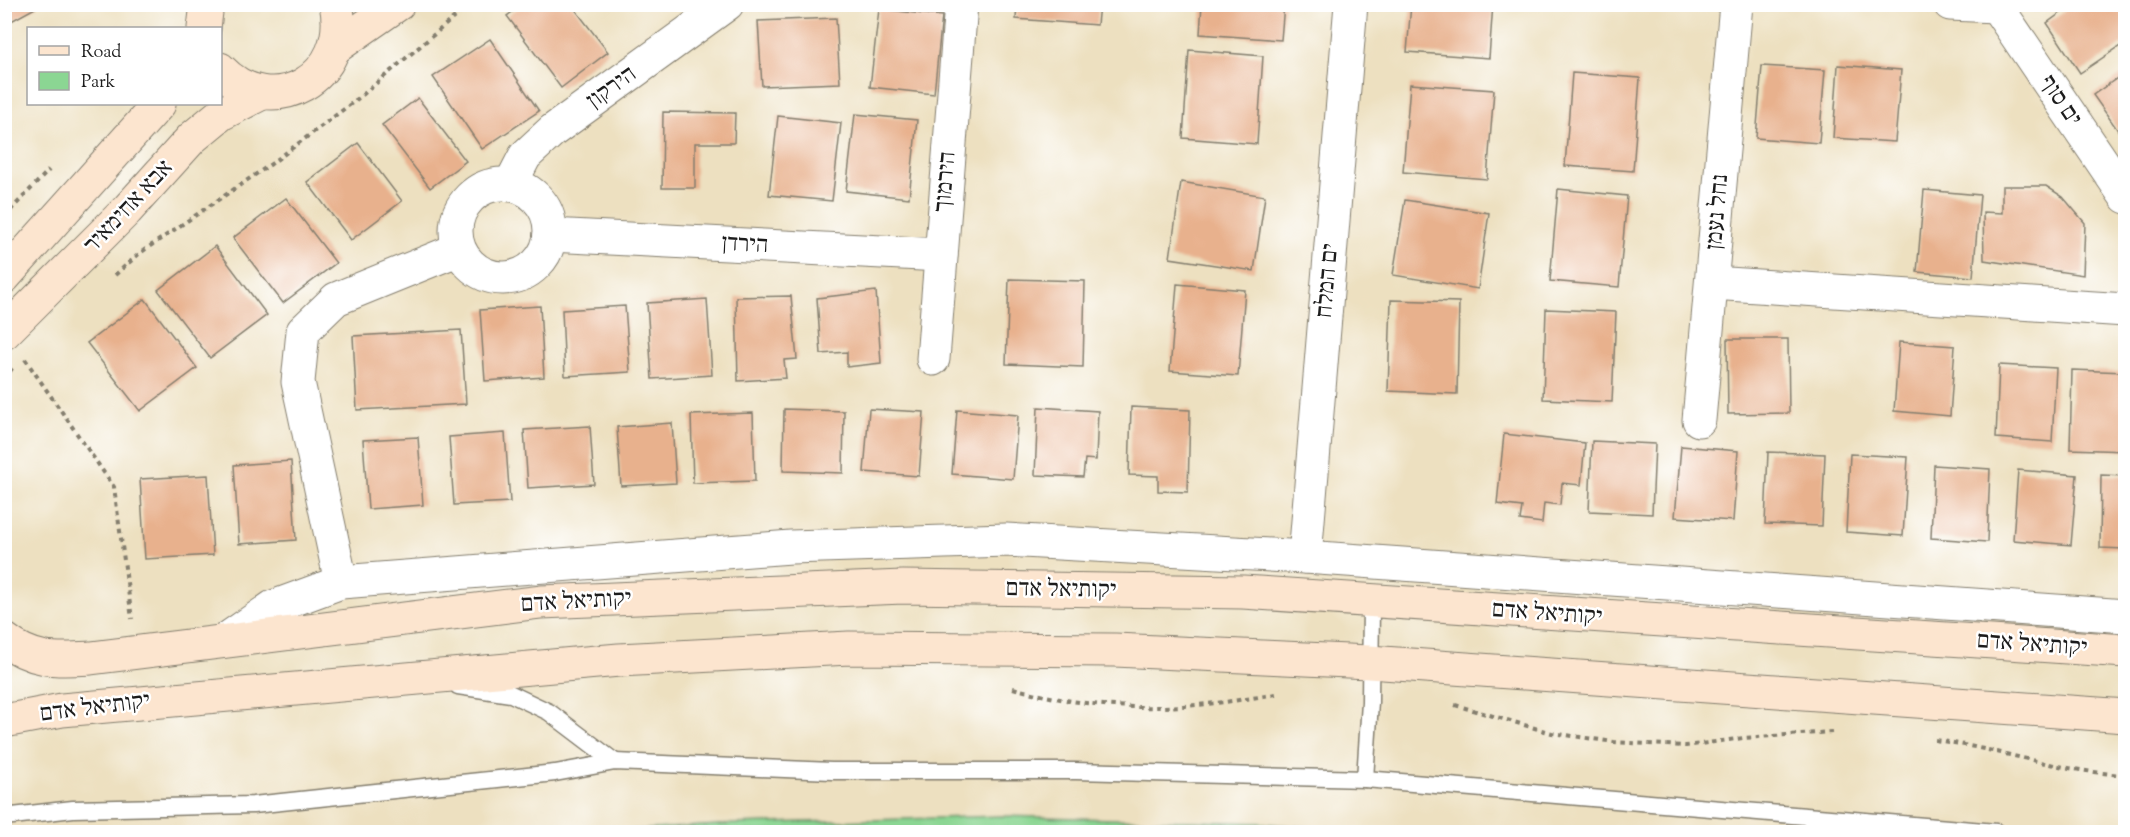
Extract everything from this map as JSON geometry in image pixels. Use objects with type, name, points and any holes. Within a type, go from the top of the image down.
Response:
[{"type":"main road","points":[[204,27],[207,4]]},
{"type":"main road","points":[[222,71],[244,88],[262,93],[295,90],[315,78],[329,62],[336,47],[339,20],[336,4]]},
{"type":"main road","points":[[336,47],[398,4]]},
{"type":"main road","name":"אבא אחימאיר","points":[[4,333],[128,210],[192,138],[221,114],[262,93]]},
{"type":"main road","name":"אבא אחימאיר","points":[[4,277],[158,105]]},
{"type":"main road","name":"יקותיאל אדם","points":[[4,639],[15,647],[47,660],[136,653],[541,602],[903,587],[1243,592],[1371,603],[2126,651]]},
{"type":"main road","name":"יקותיאל אדם","points":[[4,721],[74,709],[419,680],[619,660],[849,648],[1115,650],[1369,662],[2126,716]]},
{"type":"street","name":"הירקון","points":[[510,185],[525,156],[552,131],[727,4]]},
{"type":"street","name":"הירמוך","points":[[933,359],[961,4]]},
{"type":"street","name":"ים המלח","points":[[1305,556],[1351,4]]},
{"type":"street","name":"נחל נעמן","points":[[1699,420],[1736,4]]},
{"type":"street","points":[[1950,4],[1996,5]]},
{"type":"street","name":"ים סוף","points":[[1996,5],[2126,196]]},
{"type":"street","points":[[496,185],[510,185],[524,189],[544,208],[550,235],[547,249],[540,261],[517,277],[489,276],[466,261],[459,249],[457,220],[471,196],[496,185]]},
{"type":"street","name":"הירדן","points":[[550,235],[940,255]]},
{"type":"street","points":[[341,582],[298,382],[303,331],[336,299],[459,249]]},
{"type":"street","points":[[1712,283],[2126,310]]},
{"type":"street","points":[[224,641],[273,607],[341,582],[791,547],[1006,540],[1305,556],[2126,616]]},
{"type":"lane","points":[[1365,779],[1370,702],[1371,603]]},
{"type":"lane","points":[[419,680],[511,694],[549,712],[615,762]]},
{"type":"lane","points":[[4,817],[73,809],[253,805],[555,773],[615,762],[832,771],[1076,771],[1365,779],[1996,832]]},
{"type":"path","points":[[113,277],[140,253],[263,169],[360,97],[470,4]]},
{"type":"path","points":[[4,379],[22,355],[114,487],[136,653]]},
{"type":"path","points":[[1013,688],[1049,698],[1119,708],[1193,706],[1280,694]]},
{"type":"path","points":[[1452,704],[1552,734],[1614,742],[1686,746],[1743,738],[1844,733]]},
{"type":"path","points":[[1931,739],[1973,745],[2085,770],[2126,775]]},
{"type":"green space","points":[[1002,816],[1260,823],[1354,832],[607,832],[735,824]]},
{"type":"building","points":[[4,4],[35,4],[37,7],[4,25]]},
{"type":"building","points":[[523,4],[571,4],[608,52],[561,88],[507,16]]},
{"type":"building","points":[[1017,4],[1099,4],[1097,25],[1016,19]]},
{"type":"building","points":[[1202,4],[1284,4],[1281,40],[1200,34]]},
{"type":"building","points":[[1411,4],[1493,4],[1489,58],[1407,52]]},
{"type":"building","points":[[2073,4],[2120,4],[2126,13],[2126,42],[2080,73],[2047,23]]},
{"type":"building","points":[[879,9],[942,16],[934,94],[870,87]]},
{"type":"building","points":[[836,18],[840,83],[762,86],[758,21]]},
{"type":"building","points":[[490,39],[539,111],[482,149],[433,77]]},
{"type":"building","points":[[1189,50],[1263,56],[1257,144],[1183,138]]},
{"type":"building","points":[[1838,65],[1901,70],[1895,142],[1833,138]]},
{"type":"building","points":[[1762,66],[1825,70],[1819,143],[1756,138]]},
{"type":"building","points":[[2126,72],[2126,142],[2093,95]]},
{"type":"building","points":[[1572,73],[1640,78],[1633,171],[1565,166]]},
{"type":"building","points":[[1410,84],[1494,90],[1487,179],[1403,172]]},
{"type":"building","points":[[418,98],[466,161],[430,188],[382,125]]},
{"type":"building","points":[[663,112],[735,113],[734,143],[695,143],[695,188],[662,188]]},
{"type":"building","points":[[855,114],[917,120],[909,198],[846,191]]},
{"type":"building","points":[[778,116],[841,123],[832,201],[769,195]]},
{"type":"building","points":[[358,143],[402,201],[351,240],[307,182]]},
{"type":"building","points":[[1181,182],[1265,196],[1254,271],[1170,258]]},
{"type":"building","points":[[2002,186],[2046,186],[2063,197],[2085,223],[2083,275],[1984,260],[1983,212],[2002,213]]},
{"type":"building","points":[[1558,189],[1627,196],[1619,287],[1550,281]]},
{"type":"building","points":[[1924,190],[1980,195],[1973,277],[1917,272]]},
{"type":"building","points":[[286,198],[336,263],[283,303],[233,238]]},
{"type":"building","points":[[1405,200],[1489,213],[1478,289],[1393,275]]},
{"type":"building","points":[[215,246],[267,315],[210,358],[158,290]]},
{"type":"building","points":[[1009,279],[1085,281],[1083,367],[1006,364]]},
{"type":"building","points":[[1177,284],[1245,290],[1238,376],[1170,371]]},
{"type":"building","points":[[876,291],[881,363],[847,367],[847,352],[821,354],[817,298]]},
{"type":"building","points":[[791,296],[797,359],[784,360],[786,378],[738,381],[736,297]]},
{"type":"building","points":[[145,299],[197,368],[140,411],[87,343]]},
{"type":"building","points":[[707,299],[712,375],[652,379],[647,303]]},
{"type":"building","points":[[1391,300],[1459,302],[1457,394],[1388,391]]},
{"type":"building","points":[[540,306],[544,377],[485,381],[480,310]]},
{"type":"building","points":[[625,306],[630,372],[565,376],[562,310]]},
{"type":"building","points":[[1546,309],[1616,312],[1612,402],[1543,399]]},
{"type":"building","points":[[461,330],[466,404],[357,410],[353,336]]},
{"type":"building","points":[[1727,339],[1788,339],[1789,413],[1728,414]]},
{"type":"building","points":[[1899,342],[1955,346],[1950,416],[1894,411]]},
{"type":"building","points":[[1999,365],[2056,368],[2052,442],[1996,438]]},
{"type":"building","points":[[2072,370],[2126,372],[2126,451],[2070,449]]},
{"type":"building","points":[[1038,407],[1098,411],[1096,460],[1085,459],[1083,477],[1035,475]]},
{"type":"building","points":[[1131,407],[1190,410],[1188,492],[1158,491],[1158,476],[1129,475]]},
{"type":"building","points":[[784,409],[844,411],[843,473],[783,471]]},
{"type":"building","points":[[869,409],[924,412],[919,476],[864,472]]},
{"type":"building","points":[[957,410],[1018,415],[1013,479],[952,474]]},
{"type":"building","points":[[753,413],[755,481],[693,483],[691,415]]},
{"type":"building","points":[[672,423],[676,483],[621,486],[617,427]]},
{"type":"building","points":[[590,426],[594,484],[528,488],[524,430]]},
{"type":"building","points":[[505,433],[510,502],[454,505],[449,437]]},
{"type":"building","points":[[1504,434],[1585,443],[1581,485],[1562,483],[1560,505],[1544,503],[1542,523],[1520,520],[1522,507],[1497,504]]},
{"type":"building","points":[[418,437],[423,505],[368,509],[363,440]]},
{"type":"building","points":[[1592,441],[1655,444],[1652,514],[1589,511]]},
{"type":"building","points":[[1681,446],[1738,451],[1733,521],[1675,517]]},
{"type":"building","points":[[1768,452],[1825,454],[1822,526],[1765,524]]},
{"type":"building","points":[[1850,454],[1908,457],[1903,536],[1846,532]]},
{"type":"building","points":[[291,461],[296,540],[239,544],[234,465]]},
{"type":"building","points":[[1934,465],[1990,469],[1987,542],[1931,538]]},
{"type":"building","points":[[2018,470],[2077,475],[2071,545],[2013,540]]},
{"type":"building","points":[[208,475],[213,555],[145,559],[140,479]]},
{"type":"building","points":[[2101,475],[2126,476],[2126,549],[2100,548]]}]
